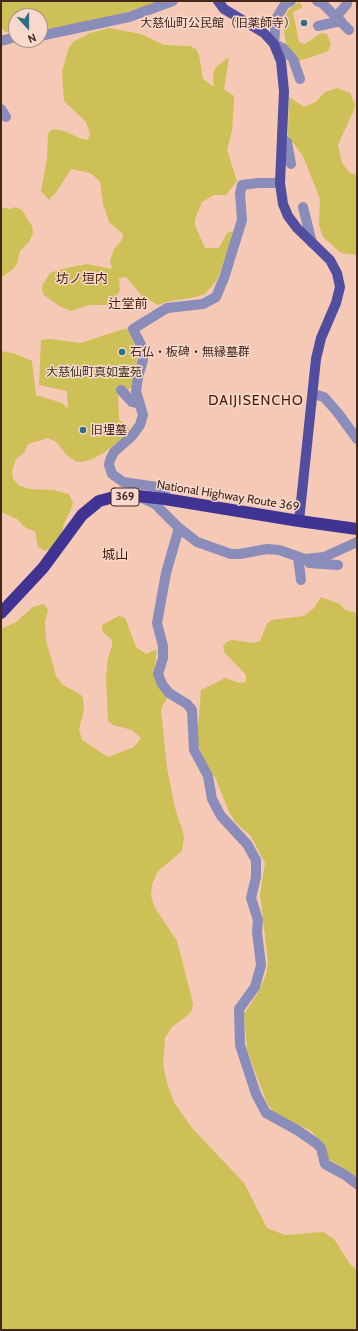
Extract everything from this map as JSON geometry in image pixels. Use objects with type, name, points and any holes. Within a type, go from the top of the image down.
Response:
[{"type":"highway","name":"National Highway Route 369","points":[[1,613],[43,568],[82,515],[99,501],[114,497],[138,496],[165,499],[357,529]]},
{"type":"main road","points":[[218,1],[224,9],[264,33],[274,44],[280,61],[284,91],[280,183],[283,204],[288,216],[297,228],[330,260],[337,273],[340,287],[336,303],[321,338],[316,359],[299,521]]},
{"type":"street","points":[[48,34],[130,17],[173,1]]},
{"type":"street","points":[[291,1],[285,4],[276,19],[274,44],[283,48],[293,59],[300,79]]},
{"type":"street","points":[[317,1],[322,3],[349,30]]},
{"type":"street","points":[[318,26],[339,19],[347,4],[347,1]]},
{"type":"street","points":[[282,139],[287,142],[291,164]]},
{"type":"street","points":[[165,499],[164,488],[123,482],[112,474],[109,465],[114,452],[132,436],[140,425],[143,415],[136,391],[143,360],[143,349],[133,329],[167,308],[202,304],[216,297],[224,278],[242,220],[240,192],[242,185],[280,183]]},
{"type":"street","points":[[303,207],[312,243]]},
{"type":"street","points":[[121,390],[132,402],[140,404]]},
{"type":"street","points":[[313,394],[324,396],[357,439]]},
{"type":"street","points":[[138,496],[155,504],[179,528],[197,542],[231,554],[240,554],[267,549],[278,550],[302,558],[310,563],[338,565]]},
{"type":"street","points":[[179,528],[166,573],[157,623],[163,646],[163,658],[158,674],[162,684],[170,693],[188,704],[192,710],[194,750],[208,776],[212,799],[221,816],[247,844],[256,860],[256,877],[251,898],[258,920],[257,932],[262,964],[255,987],[239,1008],[240,1045],[256,1094],[266,1113],[297,1130],[316,1143],[321,1148],[325,1164],[357,1184]]},
{"type":"street","points":[[302,558],[324,557],[357,542]]},
{"type":"street","points":[[301,580],[302,558]]},
{"type":"green space","points":[[1,1],[159,1],[158,3],[54,32],[48,32],[48,8],[8,8],[8,32],[1,28]]},
{"type":"green space","points":[[299,2],[303,7],[293,12],[299,42],[305,44],[321,33],[327,34],[331,44],[329,50],[323,53],[293,63],[289,59],[283,20],[289,9]]},
{"type":"green space","points":[[109,28],[141,34],[164,45],[190,46],[196,49],[199,55],[203,79],[214,87],[214,71],[217,66],[229,57],[224,89],[234,96],[234,103],[232,131],[227,150],[237,181],[226,195],[214,195],[202,202],[195,219],[195,225],[205,248],[219,248],[227,233],[233,231],[230,245],[217,280],[205,294],[158,305],[142,296],[126,277],[119,278],[120,290],[109,305],[90,305],[71,311],[59,306],[44,295],[42,290],[43,284],[50,273],[87,264],[112,269],[110,261],[114,249],[122,240],[123,234],[109,222],[103,204],[100,181],[90,173],[71,169],[57,191],[49,200],[41,191],[47,159],[48,134],[52,129],[64,131],[88,140],[90,134],[86,122],[64,101],[62,72],[69,47],[73,42],[90,33]]},
{"type":"green space","points":[[337,88],[350,93],[355,104],[354,110],[338,145],[342,163],[350,173],[357,175],[357,255],[341,253],[323,237],[319,225],[320,199],[303,156],[288,136],[289,97],[304,107],[316,102],[325,92]]},
{"type":"green space","points":[[1,207],[10,209],[16,207],[22,210],[32,226],[33,233],[29,242],[20,251],[17,264],[1,278]]},
{"type":"green space","name":"大慈仙町真如霊苑","points":[[127,328],[138,352],[133,387],[118,394],[119,420],[125,423],[129,428],[128,434],[102,454],[90,460],[81,462],[75,461],[67,455],[56,442],[48,438],[28,444],[24,453],[16,459],[12,471],[13,479],[20,486],[30,489],[53,490],[69,494],[73,503],[64,523],[61,536],[54,547],[45,551],[38,547],[35,531],[26,528],[17,519],[1,512],[1,351],[13,353],[32,361],[36,395],[62,403],[68,409],[67,391],[39,385],[41,340],[50,339],[81,343]]},
{"type":"green space","points":[[321,597],[340,604],[345,610],[357,613],[357,1179],[348,1171],[328,1159],[321,1142],[311,1131],[274,1113],[267,1103],[247,1050],[244,1014],[258,993],[266,975],[268,962],[260,894],[265,863],[250,835],[235,822],[229,812],[215,777],[204,764],[197,739],[201,690],[225,678],[240,683],[246,682],[246,675],[225,653],[223,647],[226,642],[232,640],[254,643],[260,641],[267,624],[271,620],[304,616],[314,608]]},
{"type":"green space","points":[[44,604],[48,610],[45,622],[46,640],[56,676],[63,685],[80,694],[83,698],[84,710],[79,729],[82,740],[108,757],[134,747],[141,738],[132,730],[113,725],[108,721],[106,677],[112,640],[102,631],[102,625],[119,616],[125,618],[136,647],[146,654],[157,649],[155,667],[156,676],[167,698],[161,709],[167,768],[175,808],[184,838],[182,851],[158,871],[152,884],[151,896],[155,908],[177,941],[193,1003],[192,1010],[188,1015],[172,1027],[165,1038],[163,1064],[167,1083],[174,1102],[192,1128],[244,1183],[267,1228],[285,1235],[323,1232],[334,1239],[350,1264],[357,1270],[357,1330],[1,1330],[1,629],[16,622],[33,607]]},
{"type":"place","name":"大慈仙町公民館（旧薬師寺）","points":[[304,23]]},
{"type":"place","name":"石仏・板碑・無縁墓群","points":[[122,352]]},
{"type":"place","name":"旧埋墓","points":[[83,430]]},
{"type":"district","name":"坊ノ垣内","points":[[82,279]]},
{"type":"district","name":"辻堂前","points":[[128,304]]},
{"type":"district","name":"DAIJISENCHO","points":[[256,401]]},
{"type":"district","name":"城山","points":[[115,555]]}]
